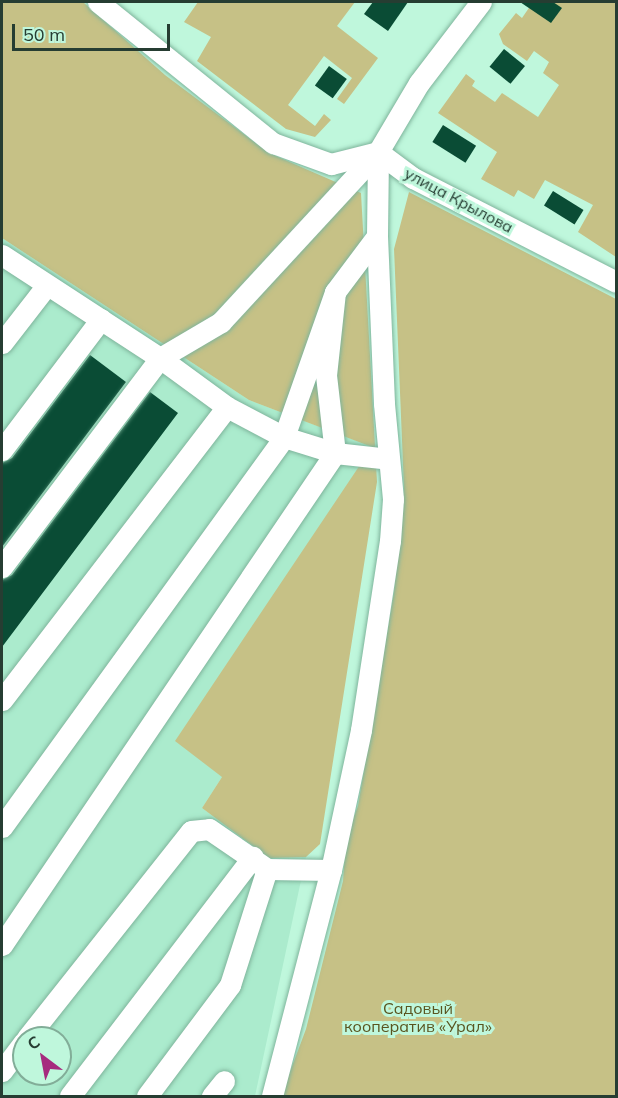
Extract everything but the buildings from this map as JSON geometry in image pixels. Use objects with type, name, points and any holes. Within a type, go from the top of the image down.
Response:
[{"type":"street","points":[[98,2],[273,143],[331,164],[378,152]]},
{"type":"street","points":[[2,567],[160,358],[221,322],[378,152],[419,83],[481,2]]},
{"type":"street","points":[[272,1096],[331,870],[361,730],[390,541],[393,499],[377,236],[378,152]]},
{"type":"street","name":"улица Крылова","points":[[378,152],[413,178],[616,282]]},
{"type":"street","points":[[2,826],[284,437],[335,292],[377,236]]},
{"type":"street","points":[[2,255],[160,358],[227,408],[284,437],[335,453],[389,459]]},
{"type":"street","points":[[2,343],[47,285]]},
{"type":"street","points":[[2,945],[335,453],[326,375],[335,292]]},
{"type":"street","points":[[2,450],[101,319]]},
{"type":"street","points":[[2,700],[227,408]]},
{"type":"street","points":[[37,1026],[191,831],[209,829],[260,863],[331,870]]},
{"type":"street","points":[[70,1096],[260,863]]},
{"type":"street","points":[[147,1096],[230,985],[260,863]]},
{"type":"street","points":[[2,1071],[12,1058]]},
{"type":"shaded area","points":[[2,238],[249,400],[373,447],[222,777],[202,808],[269,858],[306,857],[255,1096],[2,1096]]},
{"type":"green space","points":[[2,2],[83,2],[165,75],[269,153],[361,193],[377,482],[320,844],[306,857],[269,858],[202,808],[222,777],[175,741],[372,447],[249,400],[2,238]]},
{"type":"green space","points":[[198,2],[355,2],[337,26],[378,58],[344,104],[337,99],[352,78],[324,56],[288,105],[315,126],[324,114],[331,120],[315,137],[286,129],[197,61],[211,37],[184,22]]},
{"type":"green space","points":[[533,2],[616,2],[616,257],[578,232],[593,205],[545,180],[534,199],[518,190],[514,197],[481,179],[497,152],[438,113],[466,74],[475,81],[472,86],[495,102],[502,93],[538,117],[559,85],[543,73],[549,62],[534,51],[527,61],[503,44],[499,34],[516,13],[522,18]]},
{"type":"green space","name":"Садовый кооператив «Урал»","points":[[409,192],[616,299],[616,1096],[281,1096],[306,1029],[343,881],[346,838],[358,806],[394,592],[404,488],[394,249]]}]
